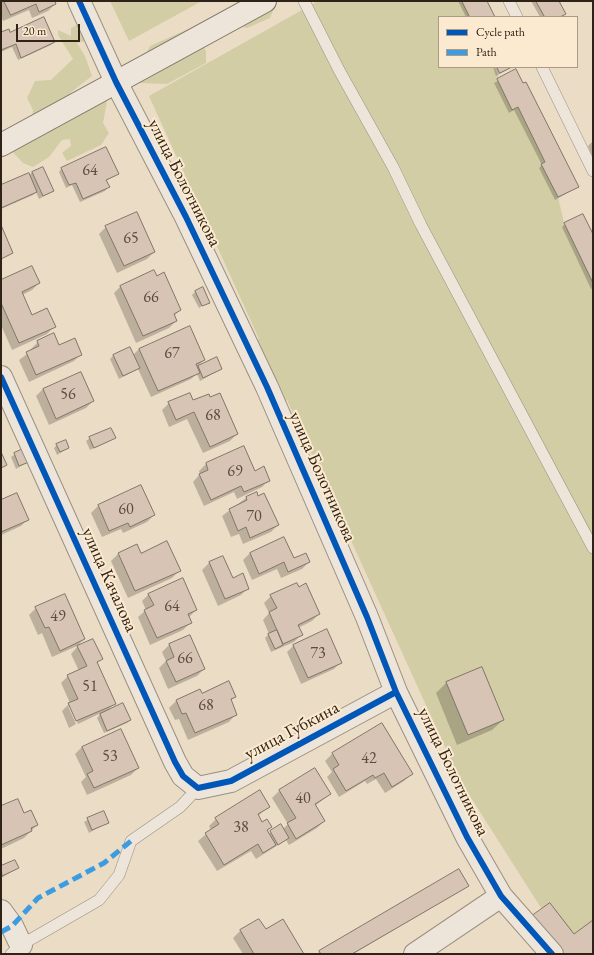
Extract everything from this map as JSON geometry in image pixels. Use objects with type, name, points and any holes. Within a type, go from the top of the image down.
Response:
[{"type":"street","name":"улица Болотникова","points":[[79,1],[116,82],[186,216],[266,387],[367,617],[396,692],[467,837],[501,896],[552,954]]},
{"type":"street","points":[[1,145],[265,1]]},
{"type":"street","name":"улица Качалова","points":[[1,377],[175,762],[184,776],[198,788]]},
{"type":"street","name":"улица Губкина","points":[[198,788],[231,781],[396,692]]},
{"type":"street","points":[[415,954],[501,896]]},
{"type":"street","points":[[1,911],[12,926],[16,949]]},
{"type":"lane","points":[[304,1],[339,70],[393,167],[421,225],[593,548]]},
{"type":"lane","points":[[509,1],[516,16]]},
{"type":"lane","points":[[542,68],[593,171]]},
{"type":"lane","points":[[16,949],[99,900],[120,875],[131,842],[180,807],[198,788]]},
{"type":"shaded area","points":[[110,1],[202,1],[129,41]]},
{"type":"shaded area","points":[[240,1],[268,1],[274,8],[270,18],[247,28],[240,26],[234,11]]},
{"type":"shaded area","points":[[318,1],[462,1],[470,16],[438,16],[438,68],[494,68],[499,78],[497,79],[512,110],[518,107],[545,162],[541,164],[558,197],[564,223],[593,283],[593,954],[578,954],[541,908],[461,782],[287,400],[280,405],[250,344],[259,339],[149,96]]},
{"type":"shaded area","points":[[83,22],[89,40],[77,43],[85,56],[92,76],[70,93],[77,111],[108,96],[103,123],[109,133],[101,145],[67,161],[62,153],[71,146],[70,139],[62,140],[49,157],[33,167],[23,163],[10,149],[30,135],[33,110],[27,98],[35,81],[51,80],[73,59],[58,35],[58,30],[71,36],[71,28]]},
{"type":"shaded area","points":[[193,27],[206,51],[206,63],[167,84],[140,83],[136,75],[150,46]]},
{"type":"building","points":[[4,1],[55,1],[56,4],[39,12],[36,4],[11,15]]},
{"type":"building","points":[[462,1],[487,1],[494,16],[470,16]]},
{"type":"building","points":[[536,1],[559,1],[566,14],[562,16],[544,16]]},
{"type":"building","points":[[44,17],[55,42],[21,58],[16,44],[1,50],[1,32],[9,29],[10,32]]},
{"type":"building","points":[[498,68],[510,68],[500,73]]},
{"type":"building","points":[[516,69],[523,83],[526,82],[579,187],[558,197],[541,164],[545,162],[518,107],[512,110],[497,79]]},
{"type":"building","points":[[106,147],[119,174],[106,180],[110,187],[83,199],[76,183],[69,185],[61,168]]},
{"type":"building","points":[[43,167],[54,191],[43,196],[32,172]]},
{"type":"building","points":[[29,173],[37,192],[1,208],[1,185]]},
{"type":"building","points":[[137,212],[155,252],[124,266],[105,226]]},
{"type":"building","points":[[583,214],[593,234],[593,283],[564,223]]},
{"type":"building","points":[[1,225],[13,253],[1,259]]},
{"type":"building","points":[[32,266],[40,283],[22,292],[32,315],[47,308],[56,327],[19,343],[1,303],[1,280]]},
{"type":"building","points":[[154,270],[157,276],[164,272],[181,310],[174,314],[177,321],[143,336],[120,286]]},
{"type":"building","points":[[203,287],[210,303],[202,306],[195,291]]},
{"type":"building","points":[[190,326],[205,360],[196,364],[200,373],[158,391],[139,349]]},
{"type":"building","points":[[54,333],[59,345],[75,338],[82,355],[36,375],[26,352],[39,346],[37,341]]},
{"type":"building","points":[[130,347],[140,368],[123,376],[113,355]]},
{"type":"building","points":[[217,357],[222,369],[203,378],[198,366]]},
{"type":"building","points":[[81,372],[94,401],[56,419],[43,389]]},
{"type":"building","points":[[190,393],[193,400],[209,394],[210,397],[220,393],[238,434],[210,447],[194,412],[176,420],[168,402]]},
{"type":"building","points":[[111,428],[116,438],[94,448],[89,437]]},
{"type":"building","points":[[66,440],[69,448],[60,452],[56,444]]},
{"type":"building","points":[[244,446],[255,471],[264,466],[270,481],[244,492],[241,486],[211,500],[199,474],[208,470],[206,463]]},
{"type":"building","points":[[23,449],[29,462],[19,466],[14,453]]},
{"type":"building","points":[[1,452],[7,465],[1,468]]},
{"type":"building","points":[[141,485],[155,515],[130,527],[128,523],[109,531],[98,505]]},
{"type":"building","points":[[257,492],[258,496],[264,493],[279,525],[250,538],[246,527],[238,531],[229,509],[247,500],[246,497]]},
{"type":"building","points":[[17,493],[29,520],[1,532],[1,500]]},
{"type":"building","points":[[284,537],[294,558],[306,553],[310,562],[288,572],[284,562],[259,574],[250,553]]},
{"type":"building","points":[[167,541],[181,571],[135,591],[118,553],[137,544],[141,553]]},
{"type":"building","points":[[223,556],[233,578],[243,573],[249,589],[225,599],[209,562]]},
{"type":"building","points":[[183,578],[197,610],[188,614],[192,623],[157,638],[144,610],[154,605],[148,594]]},
{"type":"building","points":[[297,583],[299,587],[306,583],[320,614],[298,625],[303,635],[283,644],[269,612],[277,608],[270,595]]},
{"type":"building","points":[[65,594],[85,639],[60,651],[49,627],[45,628],[35,607]]},
{"type":"building","points":[[327,629],[342,663],[308,678],[293,645]]},
{"type":"building","points":[[277,630],[283,645],[275,649],[268,634]]},
{"type":"building","points":[[190,635],[205,669],[176,682],[166,661],[174,657],[169,644]]},
{"type":"building","points":[[93,639],[103,659],[97,662],[116,704],[76,721],[68,703],[78,699],[67,675],[87,666],[77,646]]},
{"type":"building","points":[[482,667],[504,720],[468,735],[446,682]]},
{"type":"building","points":[[229,681],[236,697],[231,699],[237,715],[195,733],[186,713],[182,714],[176,700],[200,689],[202,693]]},
{"type":"building","points":[[123,703],[131,720],[107,731],[100,714]]},
{"type":"building","points":[[382,723],[413,774],[392,787],[384,773],[375,778],[373,775],[346,791],[333,769],[339,765],[332,753]]},
{"type":"building","points":[[121,729],[139,768],[94,788],[87,774],[93,771],[82,747]]},
{"type":"building","points":[[315,768],[331,794],[315,804],[325,821],[296,839],[287,823],[296,818],[279,790]]},
{"type":"building","points":[[260,790],[270,807],[258,814],[262,822],[267,819],[272,827],[267,830],[276,845],[263,853],[258,844],[224,865],[205,833],[219,824],[215,818]]},
{"type":"building","points":[[18,799],[24,813],[31,810],[38,825],[31,828],[32,831],[1,845],[1,806]]},
{"type":"building","points":[[104,811],[109,823],[92,830],[87,818]]},
{"type":"building","points":[[281,824],[289,838],[278,845],[270,831]]},
{"type":"building","points":[[15,860],[19,868],[2,876],[1,866]]},
{"type":"building","points":[[459,869],[469,886],[352,954],[321,954],[319,951]]},
{"type":"building","points":[[550,903],[574,934],[593,920],[593,954],[556,954],[529,918]]},
{"type":"building","points":[[259,919],[266,929],[283,919],[304,954],[254,954],[240,930]]},
{"type":"marked path","points":[[1,932],[12,926],[38,898],[104,863],[131,841]]},
{"type":"cycle path","points":[[79,1],[116,82],[186,217],[267,387],[367,617],[396,692],[467,837],[501,896],[552,954]]},
{"type":"cycle path","points":[[1,377],[175,762],[183,776],[198,788],[231,781],[396,692]]}]
